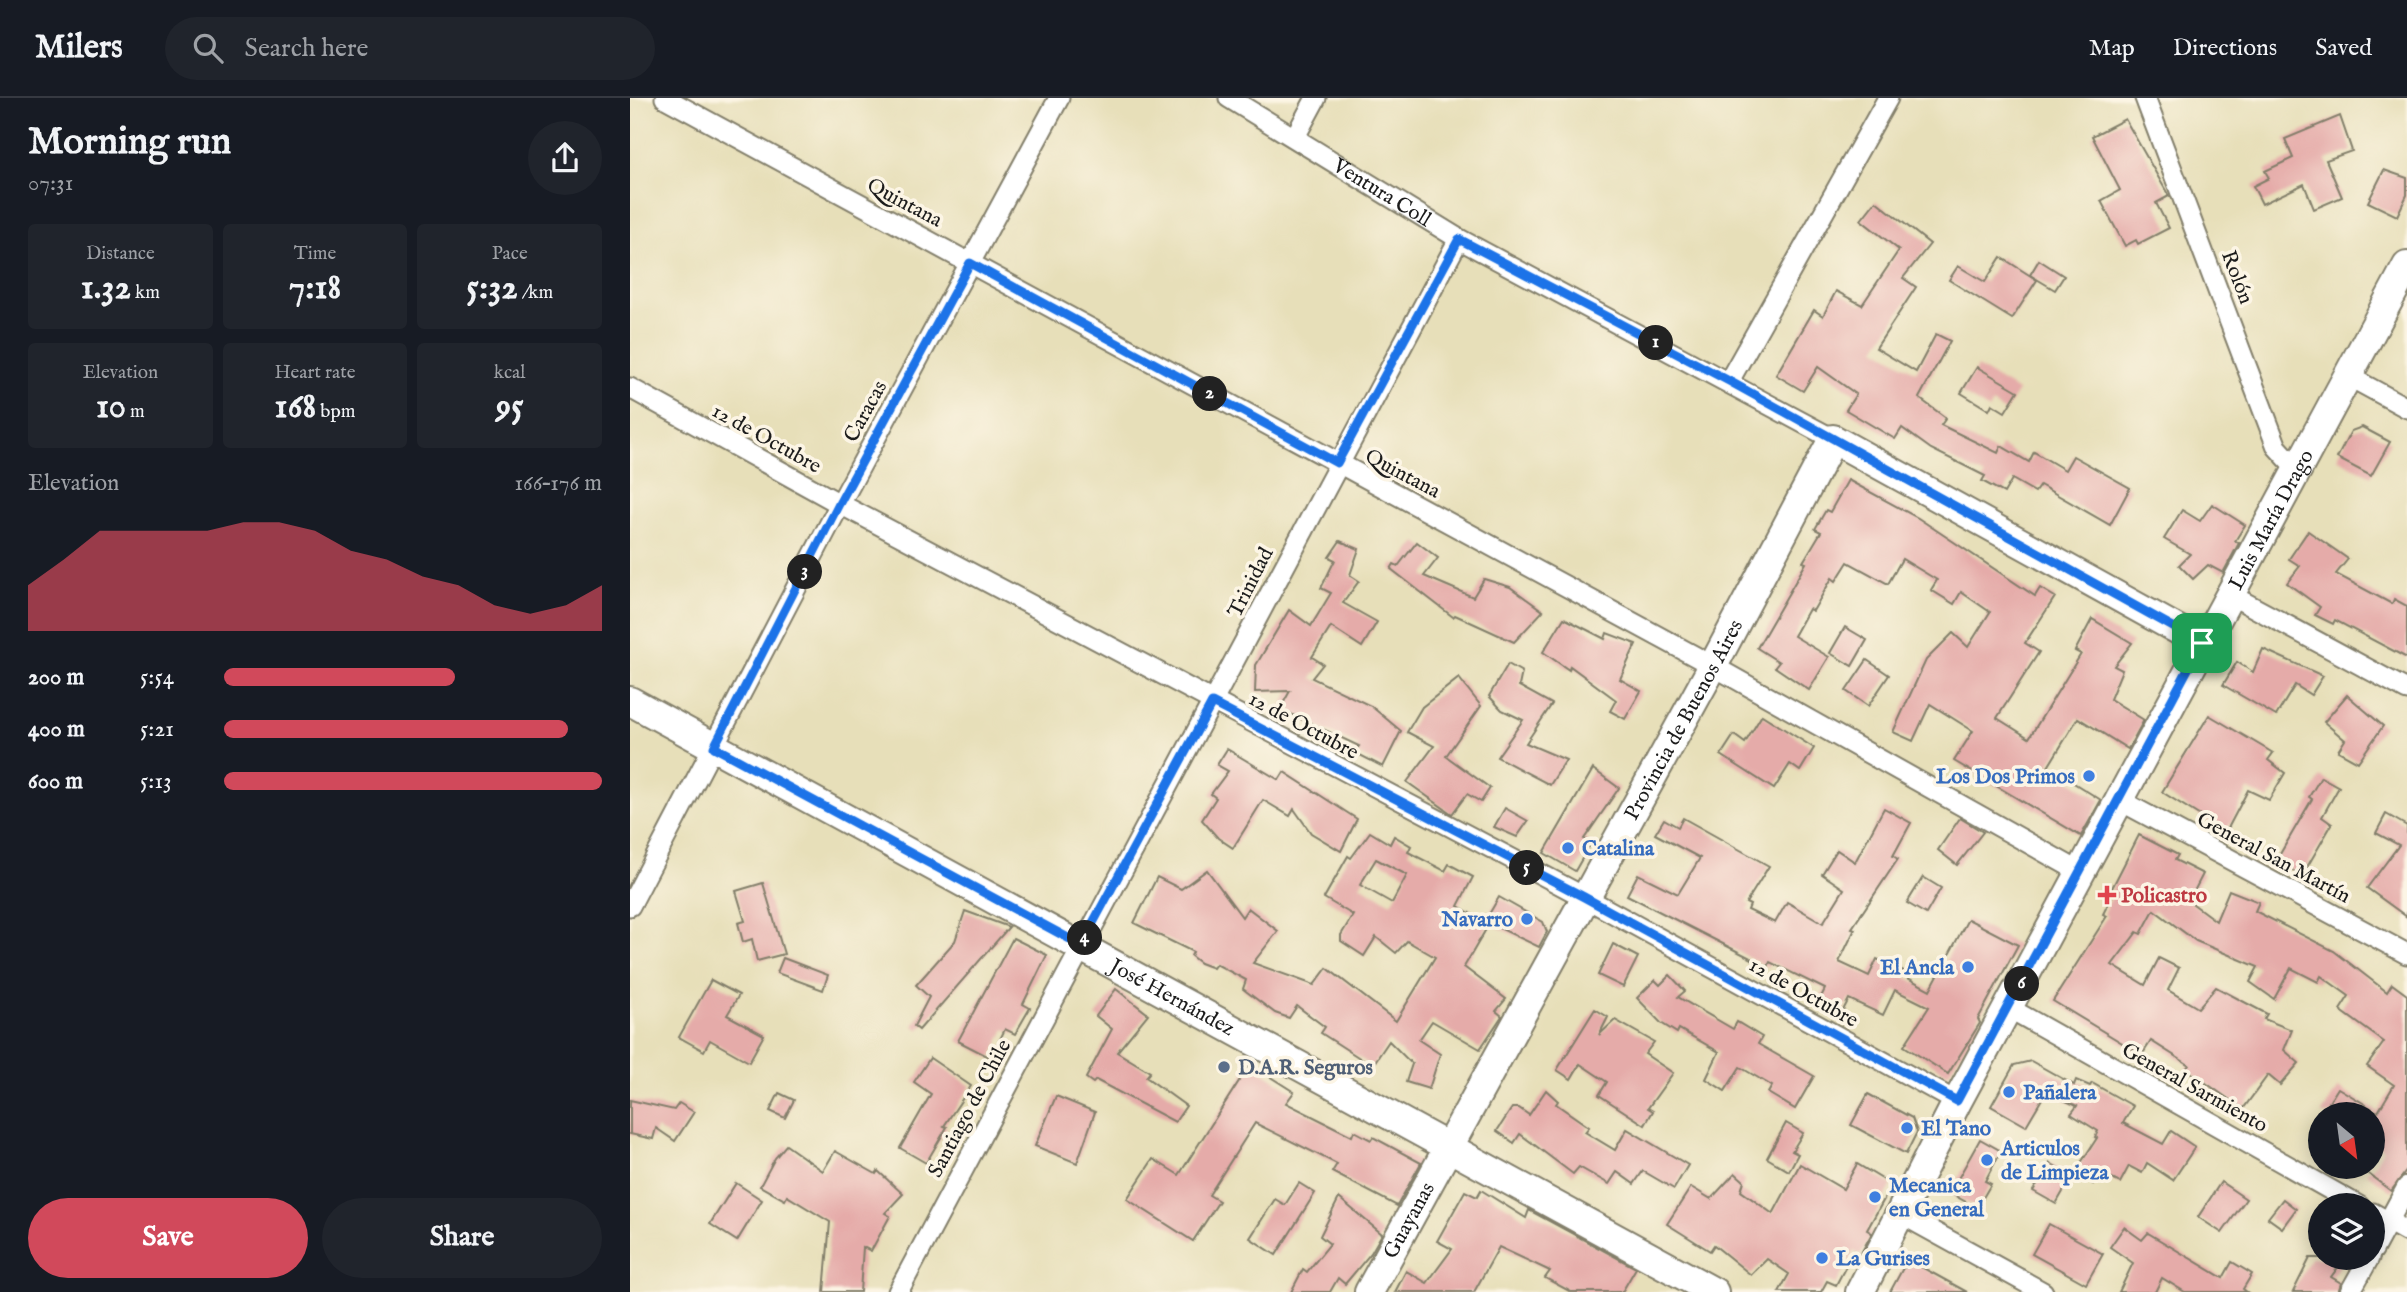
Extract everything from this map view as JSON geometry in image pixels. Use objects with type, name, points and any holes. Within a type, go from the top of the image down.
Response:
[{"type":"street","name":"Quintana","points":[[666,98],[1713,666],[2080,872]]},
{"type":"street","name":"Caracas","points":[[630,906],[839,504],[1059,98]]},
{"type":"street","name":"Ventura Coll","points":[[1229,98],[1459,239],[1729,381],[2202,643]]},
{"type":"street","points":[[1295,137],[1316,98]]},
{"type":"street","points":[[1729,381],[1888,98]]},
{"type":"street","name":"Rolón","points":[[2146,98],[2277,447],[2295,468]]},
{"type":"street","name":"Trinidad","points":[[1081,945],[1459,239]]},
{"type":"street","name":"Luis María Drago","points":[[1860,1292],[1957,1101],[2295,468],[2407,266]]},
{"type":"street","points":[[2348,376],[2407,408]]},
{"type":"street","name":"12 de Octubre","points":[[630,388],[839,504],[1584,897],[1957,1101]]},
{"type":"street","name":"Provincia de Buenos Aires","points":[[1448,1146],[1713,666],[1833,439]]},
{"type":"street","points":[[2229,594],[2407,690]]},
{"type":"street","name":"José Hernández","points":[[630,701],[1714,1292]]},
{"type":"street","name":"General San Martín","points":[[2119,800],[2407,954]]},
{"type":"street","name":"Santiago de Chile","points":[[898,1292],[1081,945]]},
{"type":"street","name":"General Sarmiento","points":[[2009,1008],[2336,1193]]},
{"type":"street","name":"Guayanas","points":[[1370,1292],[1448,1146]]},
{"type":"street","points":[[2385,1213],[2407,1187]]},
{"type":"street","points":[[1901,1214],[2043,1292]]},
{"type":"street","points":[[2385,1220],[2407,1232]]},
{"type":"street","points":[[2350,1292],[2362,1270]]},
{"type":"building","points":[[2340,116],[2352,151],[2326,160],[2342,197],[2314,209],[2304,184],[2262,204],[2253,186],[2269,178],[2265,171],[2293,158],[2285,139]]},
{"type":"building","points":[[2125,119],[2169,196],[2156,203],[2169,228],[2138,244],[2136,240],[2125,246],[2101,201],[2120,190],[2092,136]]},
{"type":"building","points":[[2384,170],[2407,178],[2407,195],[2397,216],[2368,202]]},
{"type":"building","points":[[1876,201],[1930,244],[1903,278],[1916,287],[1876,348],[1916,372],[1936,334],[1950,341],[1919,398],[1946,418],[1941,425],[1998,453],[2001,446],[2029,462],[2034,452],[2065,470],[2073,456],[2130,488],[2110,525],[2040,485],[2035,492],[2012,479],[2004,493],[1982,481],[1985,476],[1931,449],[1902,428],[1895,439],[1846,410],[1856,394],[1818,367],[1803,391],[1776,375],[1814,310],[1823,316],[1836,291],[1862,305],[1899,250],[1861,220]]},
{"type":"building","points":[[2001,257],[2037,280],[2012,319],[1949,280],[1958,266],[1985,282]]},
{"type":"building","points":[[2039,260],[2064,276],[2055,290],[2030,275]]},
{"type":"building","points":[[1977,367],[2018,391],[2005,412],[1992,404],[1989,410],[1961,393]]},
{"type":"building","points":[[2362,427],[2390,442],[2371,476],[2337,458],[2351,431]]},
{"type":"building","points":[[1848,480],[1918,518],[2035,596],[2040,588],[2055,597],[2025,643],[2039,652],[1997,718],[2029,738],[2081,654],[2075,651],[2092,619],[2132,643],[2114,666],[2122,670],[2110,699],[2144,720],[2128,749],[2078,718],[2048,767],[2101,800],[2081,836],[1954,761],[1973,731],[1930,704],[1913,741],[1893,732],[1926,660],[1953,633],[1968,647],[1990,612],[1961,592],[1954,604],[1931,590],[1937,580],[1902,559],[1888,584],[1848,562],[1836,581],[1832,578],[1813,611],[1809,609],[1794,636],[1829,657],[1809,690],[1775,667],[1779,662],[1757,648],[1806,563],[1803,562],[1821,532],[1815,529],[1826,510],[1830,512]]},
{"type":"building","points":[[2212,504],[2245,525],[2235,541],[2239,543],[2223,573],[2208,565],[2193,579],[2179,565],[2190,554],[2164,539],[2182,510],[2200,521]]},
{"type":"building","points":[[2308,531],[2348,559],[2336,574],[2392,604],[2394,599],[2407,606],[2407,658],[2335,620],[2333,624],[2315,615],[2320,607],[2287,583],[2300,566],[2289,559]]},
{"type":"building","points":[[1340,541],[1359,549],[1350,575],[1359,581],[1343,603],[1377,622],[1362,647],[1331,627],[1312,657],[1323,664],[1312,678],[1371,706],[1401,731],[1383,767],[1354,752],[1359,746],[1280,709],[1290,691],[1255,692],[1256,665],[1289,610],[1311,626],[1331,593],[1321,588],[1335,560],[1329,557]]},
{"type":"building","points":[[1417,542],[1438,558],[1424,576],[1473,597],[1484,579],[1510,587],[1543,611],[1514,642],[1455,615],[1453,617],[1391,569],[1394,564],[1398,566]]},
{"type":"building","points":[[1564,618],[1605,639],[1607,633],[1636,644],[1620,679],[1641,691],[1625,719],[1610,711],[1616,700],[1570,666],[1569,670],[1543,652]]},
{"type":"building","points":[[1845,627],[1867,640],[1852,666],[1830,653]]},
{"type":"building","points":[[2263,649],[2323,676],[2311,695],[2295,685],[2276,716],[2223,685],[2237,662],[2253,672]]},
{"type":"building","points":[[1867,660],[1889,675],[1868,706],[1846,691]]},
{"type":"building","points":[[1508,664],[1522,672],[1519,686],[1552,704],[1526,743],[1566,760],[1550,785],[1497,757],[1523,720],[1502,710],[1489,696]]},
{"type":"building","points":[[1459,678],[1481,706],[1446,756],[1490,788],[1481,802],[1467,794],[1452,814],[1407,782],[1434,746],[1407,732],[1422,707]]},
{"type":"building","points":[[2347,695],[2383,726],[2358,762],[2338,751],[2345,740],[2324,722]]},
{"type":"building","points":[[1762,715],[1814,748],[1800,771],[1790,764],[1774,789],[1721,755],[1734,735],[1745,743]]},
{"type":"building","points":[[2209,715],[2273,753],[2268,760],[2285,773],[2269,800],[2248,790],[2226,832],[2162,792]]},
{"type":"building","points":[[1227,749],[1279,780],[1284,772],[1357,819],[1341,851],[1311,833],[1294,809],[1290,816],[1263,800],[1233,848],[1218,838],[1202,820],[1216,798],[1211,794],[1228,771],[1217,765]]},
{"type":"building","points":[[1593,769],[1619,788],[1584,839],[1591,843],[1575,871],[1544,853]]},
{"type":"building","points":[[2321,777],[2339,787],[2322,817],[2332,824],[2302,876],[2276,861],[2312,799],[2309,797]]},
{"type":"building","points":[[1505,808],[1528,821],[1517,837],[1494,827]]},
{"type":"building","points":[[1884,808],[1911,823],[1893,856],[1898,859],[1852,928],[1855,929],[1839,962],[1869,976],[1877,959],[1904,971],[1902,975],[1930,990],[1968,919],[2018,945],[1978,1019],[1980,1023],[1948,1074],[1904,1046],[1929,1007],[1895,990],[1883,1015],[1849,999],[1840,1016],[1817,1005],[1825,989],[1770,962],[1768,967],[1627,895],[1638,874],[1678,894],[1700,858],[1655,834],[1664,819],[1678,827],[1683,818],[1769,866],[1746,903],[1750,905],[1748,910],[1775,923],[1787,902],[1823,923],[1844,889],[1822,874],[1837,850],[1855,862]]},
{"type":"building","points":[[2386,814],[2407,826],[2407,917],[2367,888],[2399,845],[2376,833]]},
{"type":"building","points":[[1960,818],[1983,832],[1957,865],[1938,850]]},
{"type":"building","points":[[1370,832],[1390,844],[1394,836],[1411,846],[1408,852],[1445,871],[1449,864],[1473,877],[1458,906],[1489,924],[1464,967],[1506,999],[1496,1011],[1502,1016],[1480,1049],[1432,1021],[1419,1040],[1440,1054],[1429,1089],[1406,1082],[1412,1064],[1389,1041],[1372,1066],[1321,1033],[1325,1027],[1297,1006],[1289,1018],[1275,1013],[1243,989],[1246,980],[1216,964],[1213,968],[1200,963],[1191,956],[1193,952],[1134,923],[1157,877],[1181,889],[1207,870],[1242,917],[1248,908],[1278,931],[1253,963],[1314,985],[1327,968],[1396,1021],[1435,957],[1407,941],[1396,953],[1376,937],[1364,956],[1341,941],[1341,935],[1353,915],[1324,898],[1348,856],[1351,858]],"holes":[[[1376,859],[1407,875],[1392,903],[1360,885]]]},
{"type":"building","points":[[2139,835],[2178,855],[2175,860],[2203,874],[2189,901],[2216,921],[2229,890],[2259,902],[2255,911],[2334,951],[2387,992],[2392,984],[2407,995],[2407,1170],[2391,1191],[2377,1180],[2385,1180],[2384,1102],[2394,1085],[2367,1066],[2384,1042],[2340,1010],[2349,996],[2321,976],[2318,982],[2291,968],[2274,999],[2250,982],[2258,967],[2196,941],[2154,910],[2141,934],[2137,932],[2112,965],[2145,985],[2159,958],[2179,968],[2168,990],[2198,1008],[2216,987],[2267,1014],[2264,1019],[2292,1030],[2284,1050],[2299,1063],[2280,1085],[2268,1075],[2243,1109],[2186,1069],[2189,1065],[2151,1041],[2142,1055],[2053,1001],[2107,916],[2103,914],[2114,892],[2111,890]]},
{"type":"building","points":[[1923,877],[1941,888],[1926,914],[1907,903]]},
{"type":"building","points":[[763,883],[784,954],[757,961],[752,939],[743,942],[738,923],[745,921],[736,891]]},
{"type":"building","points":[[1499,897],[1543,922],[1547,932],[1539,947],[1485,921]]},
{"type":"building","points":[[965,911],[1009,927],[919,1030],[914,1026],[929,997],[916,985],[955,941]]},
{"type":"building","points":[[1013,938],[1047,955],[1023,1004],[1030,1008],[1015,1034],[1005,1029],[991,1058],[958,1041]]},
{"type":"building","points":[[1613,944],[1638,957],[1623,987],[1598,975]]},
{"type":"building","points":[[783,958],[828,975],[823,990],[777,973]]},
{"type":"building","points":[[1670,975],[1685,991],[1678,997],[1733,1029],[1737,1022],[1762,1037],[1758,1044],[1814,1076],[1795,1109],[1768,1093],[1772,1086],[1740,1067],[1725,1091],[1706,1079],[1719,1052],[1679,1029],[1677,1033],[1661,1023],[1637,998],[1655,980],[1660,985]]},
{"type":"building","points":[[711,980],[739,995],[727,1015],[764,1035],[749,1062],[710,1040],[704,1051],[679,1037]]},
{"type":"building","points":[[1116,989],[1148,1014],[1117,1052],[1150,1072],[1146,1077],[1186,1106],[1175,1122],[1096,1080],[1093,1083],[1086,1078],[1112,1029],[1096,1016]]},
{"type":"building","points":[[1595,1009],[1608,1017],[1599,1035],[1615,1020],[1654,1042],[1645,1054],[1673,1073],[1648,1108],[1653,1111],[1645,1125],[1599,1095],[1607,1082],[1580,1064],[1571,1079],[1557,1070]]},
{"type":"building","points":[[930,1058],[971,1086],[944,1126],[947,1127],[926,1163],[900,1148],[931,1094],[914,1082]]},
{"type":"building","points":[[2031,1061],[2074,1085],[2076,1080],[2090,1086],[2092,1083],[2133,1106],[2123,1123],[2163,1144],[2171,1131],[2195,1147],[2173,1180],[2147,1163],[2142,1173],[2129,1166],[2120,1183],[2100,1173],[2093,1184],[2075,1172],[2097,1138],[2095,1137],[2098,1131],[2071,1114],[2077,1106],[2046,1092],[2026,1126],[1991,1106],[2014,1065]]},
{"type":"building","points":[[1250,1064],[1294,1092],[1286,1103],[1352,1136],[1354,1131],[1371,1140],[1373,1137],[1421,1163],[1397,1206],[1332,1172],[1337,1164],[1255,1123],[1209,1195],[1219,1201],[1193,1241],[1127,1199],[1153,1159],[1179,1175]]},
{"type":"building","points":[[2338,1088],[2361,1102],[2329,1102]]},
{"type":"building","points":[[1546,1090],[1558,1101],[1556,1104],[1589,1127],[1585,1132],[1615,1150],[1627,1129],[1688,1165],[1674,1189],[1643,1171],[1634,1184],[1617,1172],[1609,1184],[1579,1167],[1573,1174],[1520,1134],[1514,1143],[1497,1131],[1512,1108],[1519,1108],[1529,1115]]},
{"type":"building","points":[[779,1093],[794,1100],[785,1118],[770,1111]]},
{"type":"building","points":[[1868,1094],[1912,1118],[1917,1132],[1906,1154],[1851,1125]]},
{"type":"building","points":[[1056,1096],[1095,1112],[1077,1163],[1035,1146]]},
{"type":"building","points":[[630,1100],[674,1110],[679,1103],[694,1112],[675,1141],[656,1128],[653,1139],[630,1134]]},
{"type":"building","points":[[1786,1123],[1803,1133],[1792,1151],[1798,1154],[1789,1171],[1767,1158]]},
{"type":"building","points":[[1980,1139],[2001,1151],[1985,1181],[1991,1184],[1977,1208],[1950,1193]]},
{"type":"building","points":[[786,1145],[823,1171],[835,1151],[876,1174],[878,1171],[903,1194],[885,1213],[890,1216],[871,1251],[863,1247],[860,1292],[824,1292],[830,1222],[787,1196],[785,1200],[760,1186],[775,1158]]},
{"type":"building","points":[[2050,1163],[2072,1176],[2056,1204],[2033,1191]]},
{"type":"building","points":[[1800,1164],[1843,1189],[1857,1164],[1892,1185],[1867,1230],[1872,1233],[1860,1255],[1854,1251],[1836,1285],[1827,1281],[1821,1292],[1779,1292],[1789,1274],[1767,1259],[1751,1275],[1714,1245],[1710,1251],[1667,1224],[1691,1187],[1711,1199],[1735,1173],[1744,1181],[1741,1191],[1773,1214]]},
{"type":"building","points":[[2221,1182],[2246,1199],[2222,1233],[2198,1217]]},
{"type":"building","points":[[736,1183],[762,1200],[737,1241],[710,1224]]},
{"type":"building","points":[[1299,1183],[1315,1193],[1276,1255],[1250,1238],[1275,1199],[1285,1205]]},
{"type":"building","points":[[1481,1190],[1526,1218],[1529,1210],[1636,1268],[1622,1292],[1571,1292],[1545,1278],[1550,1271],[1499,1247],[1474,1292],[1395,1292],[1406,1271],[1427,1283],[1452,1249],[1437,1241],[1465,1191],[1477,1197]]},
{"type":"building","points":[[1339,1198],[1382,1234],[1371,1253],[1345,1284],[1338,1278],[1330,1292],[1291,1292],[1303,1269],[1307,1272],[1330,1244],[1320,1236]]},
{"type":"building","points":[[2283,1199],[2296,1209],[2282,1228],[2268,1218]]},
{"type":"building","points":[[2049,1224],[2103,1254],[2086,1284],[2032,1254]]},
{"type":"building","points":[[2124,1227],[2142,1240],[2148,1233],[2223,1278],[2232,1262],[2252,1274],[2243,1289],[2247,1292],[2185,1292],[2162,1278],[2155,1292],[2119,1292],[2133,1263],[2110,1247]]},
{"type":"building","points":[[2308,1262],[2308,1270],[2336,1270],[2331,1277],[2341,1283],[2338,1292],[2293,1292]]},
{"type":"building","points":[[1916,1264],[1967,1292],[1890,1292],[1903,1268]]},
{"type":"place","name":"Los Dos Primos","points":[[2089,776]]},
{"type":"place","name":"Catalina","points":[[1568,848]]},
{"type":"place","name":"Policastro","points":[[2107,895]]},
{"type":"place","name":"Navarro","points":[[1527,919]]},
{"type":"place","name":"El Ancla","points":[[1968,967]]},
{"type":"place","name":"D.A.R. Seguros","points":[[1224,1067]]},
{"type":"place","name":"Pañalera","points":[[2009,1092]]},
{"type":"place","name":"El Tano","points":[[1907,1128]]},
{"type":"place","name":"Articulos de Limpieza","points":[[1987,1160]]},
{"type":"place","name":"Mecanica en General","points":[[1875,1197]]},
{"type":"place","name":"La Gurises","points":[[1822,1258]]},
{"type":"route","points":[[1459,239],[1729,381],[2202,643],[1957,1101],[1584,897],[1212,703],[1081,945],[714,747],[839,504],[970,263],[1337,463],[1459,239]]}]
